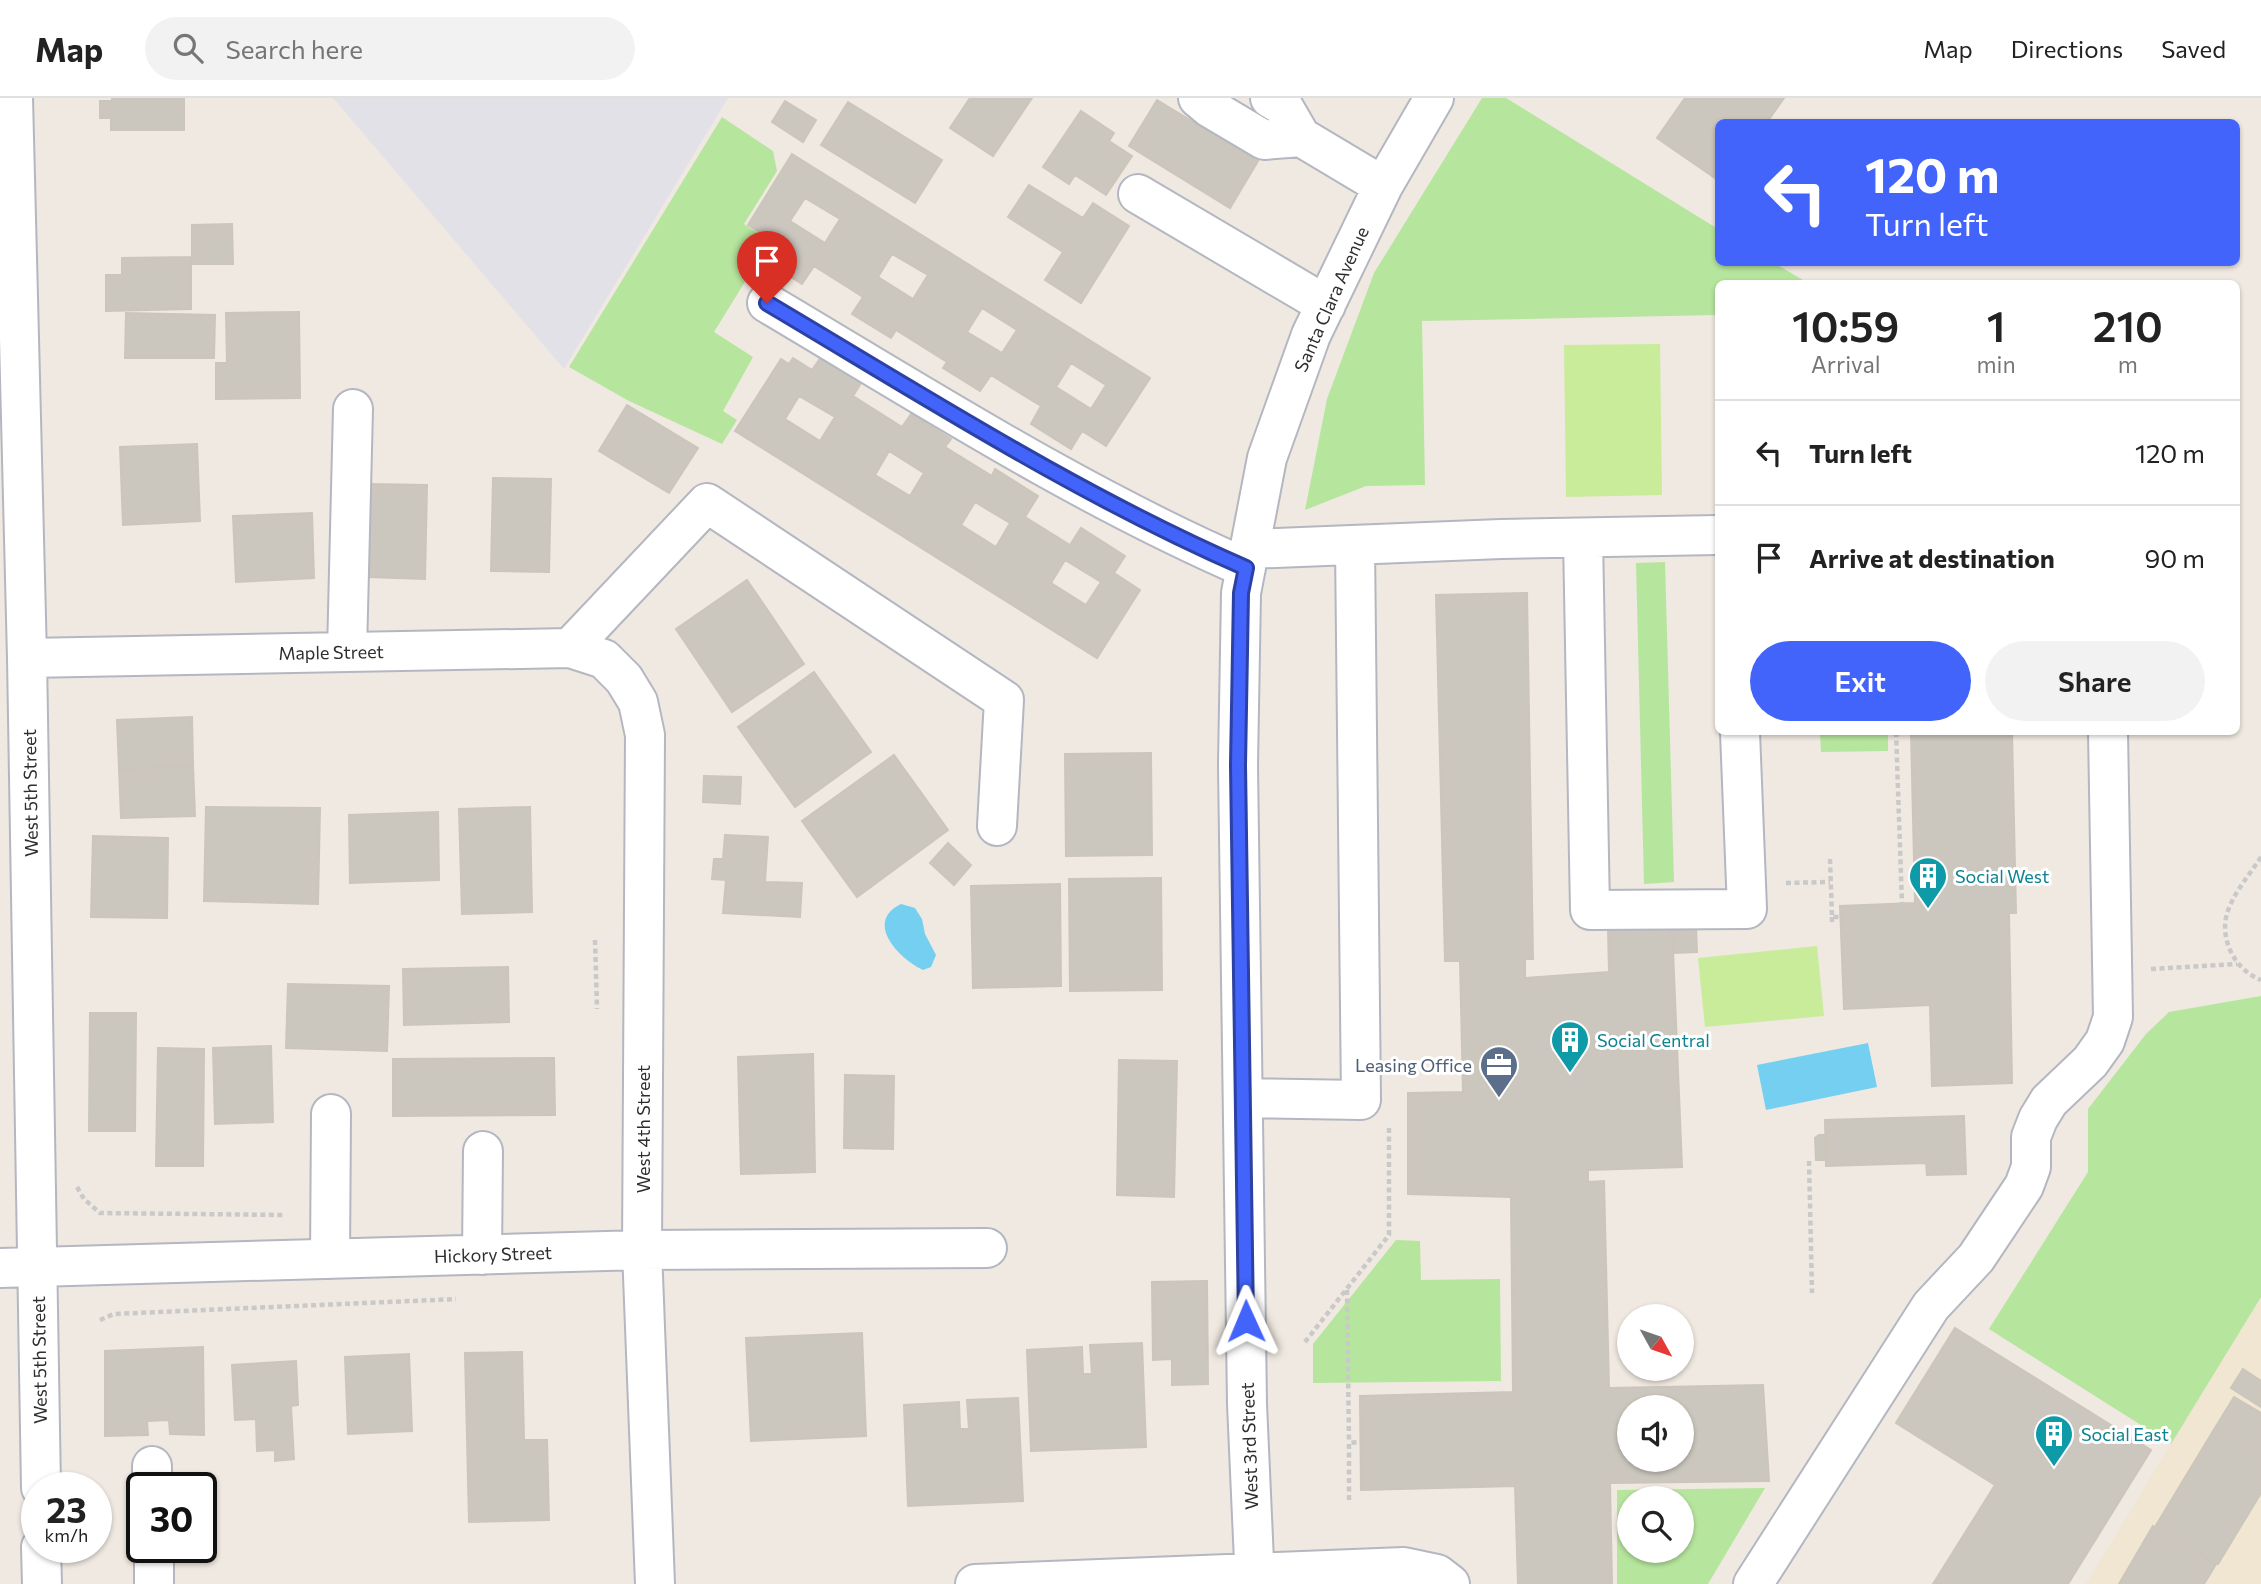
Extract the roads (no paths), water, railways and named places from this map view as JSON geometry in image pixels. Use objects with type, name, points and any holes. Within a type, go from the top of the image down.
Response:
[{"type":"street","name":"West 5th Street","points":[[13,98],[27,658],[14,752],[38,1267],[41,1472]]},
{"type":"street","points":[[1198,98],[1264,140],[1301,137]]},
{"type":"street","points":[[1270,98],[1283,106],[1301,137],[1383,186]]},
{"type":"street","name":"Santa Clara Avenue","points":[[1246,570],[1267,458],[1311,335],[1383,186],[1434,98]]},
{"type":"street","points":[[1138,194],[1326,305]]},
{"type":"street","points":[[767,303],[1051,472],[1167,533],[1246,570],[1355,546],[1501,539],[1715,535]]},
{"type":"street","points":[[348,652],[353,409]]},
{"type":"street","points":[[570,648],[707,503],[1004,700],[997,826]]},
{"type":"street","points":[[1583,538],[1590,911],[1746,908],[1740,735]]},
{"type":"street","points":[[1243,1098],[1361,1100],[1355,546]]},
{"type":"street","name":"West 3rd Street","points":[[1246,570],[1238,765],[1247,1404],[1255,1579]]},
{"type":"street","name":"Maple Street","points":[[27,658],[570,648],[604,659],[624,679]]},
{"type":"street","name":"West 4th Street","points":[[624,679],[638,702],[645,735],[642,1250],[655,1584]]},
{"type":"street","points":[[1753,1584],[1931,1306],[1976,1258],[2024,1186],[2031,1167],[2031,1137],[2049,1101],[2090,1062],[2105,1041],[2113,1017],[2108,735]]},
{"type":"street","points":[[330,1259],[331,1114]]},
{"type":"street","points":[[482,1255],[483,1151]]},
{"type":"street","name":"Hickory Street","points":[[0,1268],[642,1250],[987,1248]]},
{"type":"street","points":[[41,1563],[42,1584]]},
{"type":"street","points":[[154,1563],[154,1584]]},
{"type":"street","points":[[975,1584],[1255,1579],[1404,1567],[1437,1574],[1450,1584]]},
{"type":"water","points":[[901,904],[915,908],[922,919],[925,934],[936,955],[931,967],[923,970],[913,964],[895,949],[889,939],[885,920],[890,912]]},
{"type":"water","points":[[1868,1043],[1877,1087],[1766,1110],[1757,1065]]},
{"type":"place","name":"Social West","points":[[1928,910]]},
{"type":"place","name":"Social Central","points":[[1570,1074]]},
{"type":"place","name":"Leasing Office","points":[[1499,1099]]},
{"type":"place","name":"Social East","points":[[2054,1468]]}]
